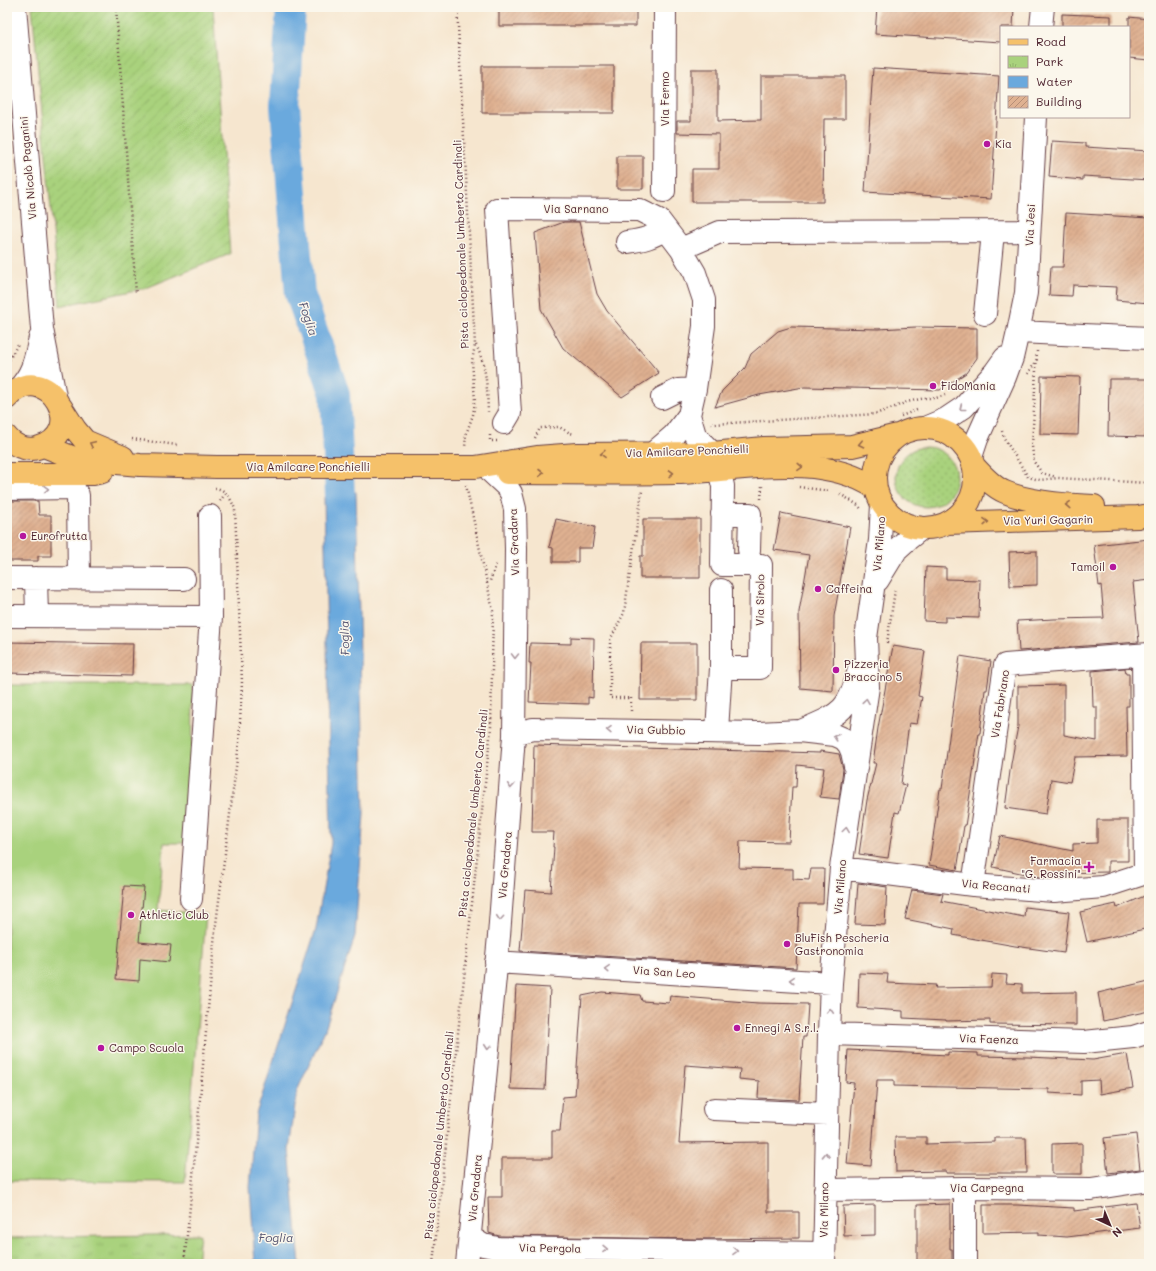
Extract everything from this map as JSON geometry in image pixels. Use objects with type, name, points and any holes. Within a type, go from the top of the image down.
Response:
[{"type":"main road","points":[[13,393],[28,386],[38,387],[47,390],[58,402],[63,416],[62,425],[58,434],[52,441],[44,446]]},
{"type":"main road","name":"Via Amilcare Ponchielli","points":[[58,402],[75,429],[85,440],[140,464]]},
{"type":"main road","points":[[924,419],[961,442],[973,462],[976,478],[971,499],[965,509],[957,517],[947,523],[935,527],[922,528],[913,527],[900,521],[873,501],[874,478],[879,458],[898,426],[912,429],[924,419]]},
{"type":"main road","name":"Via Amilcare Ponchielli","points":[[10,444],[26,448],[44,446],[74,458],[140,464],[217,467],[474,468],[647,473],[716,461],[764,448],[852,446],[898,426]]},
{"type":"main road","name":"Via Amilcare Ponchielli","points":[[474,468],[544,457],[577,454],[652,454],[769,466],[828,469],[846,473],[866,481],[873,501]]},
{"type":"main road","name":"Via Yuri Gagarin","points":[[973,462],[988,480],[1004,492],[1027,499],[1064,505],[1149,506]]},
{"type":"main road","points":[[7,474],[93,474],[140,464]]},
{"type":"main road","name":"Via Yuri Gagarin","points":[[947,523],[1091,519],[1138,517],[1149,515]]},
{"type":"street","name":"Via Nicolò Paganini","points":[[15,7],[42,329],[58,402]]},
{"type":"street","name":"Via Fermo","points":[[664,191],[665,7]]},
{"type":"street","points":[[1041,26],[1043,7]]},
{"type":"street","name":"Via Jesi","points":[[973,462],[977,439],[1005,378],[1012,358],[1026,293],[1036,118]]},
{"type":"street","name":"Via Sarnano","points":[[504,423],[510,413],[497,209],[639,210],[659,220],[681,249],[695,273],[704,300],[704,326],[695,389],[700,418],[695,435],[716,461]]},
{"type":"street","points":[[628,242],[644,240],[666,229]]},
{"type":"street","points":[[681,249],[720,232],[1029,231]]},
{"type":"street","points":[[985,314],[993,232]]},
{"type":"street","name":"Via Nicolò Paganini","points":[[13,393],[27,379],[34,366],[42,329]]},
{"type":"street","points":[[1018,332],[1149,338]]},
{"type":"street","name":"Via Jesi","points":[[924,419],[946,419],[964,407],[994,372],[1006,355],[1018,332]]},
{"type":"street","points":[[662,398],[678,390],[695,389]]},
{"type":"street","name":"Via Sarnano","points":[[652,454],[674,435],[700,418]]},
{"type":"street","name":"Via Sirolo","points":[[716,461],[723,486],[722,565],[761,565],[760,668],[721,668]]},
{"type":"street","name":"Via Gradara","points":[[467,1264],[496,962],[514,736],[516,549],[515,509],[511,493],[507,486],[474,468]]},
{"type":"street","points":[[7,489],[73,488],[78,495],[79,578]]},
{"type":"street","name":"Via Milano","points":[[824,1258],[831,983],[841,868],[868,687],[866,638],[875,584],[880,540],[873,501]]},
{"type":"street","points":[[722,514],[750,514],[750,550]]},
{"type":"street","points":[[191,899],[211,617],[210,516]]},
{"type":"street","name":"Via Milano","points":[[875,584],[897,549],[922,528]]},
{"type":"street","points":[[7,578],[184,579]]},
{"type":"street","points":[[36,578],[37,616]]},
{"type":"street","points":[[717,731],[721,668],[721,590]]},
{"type":"street","points":[[7,616],[211,617]]},
{"type":"street","name":"Via Gubbio","points":[[799,731],[832,718],[842,709],[850,698],[855,685],[866,638]]},
{"type":"street","points":[[1146,655],[1147,873]]},
{"type":"street","name":"Via Fabriano","points":[[973,885],[1005,665],[1146,655]]},
{"type":"street","name":"Via Gubbio","points":[[514,736],[520,732],[533,729],[717,731],[759,733],[799,731],[835,735],[844,739],[852,752],[855,767]]},
{"type":"street","name":"Via Recanati","points":[[841,868],[973,885],[1054,891],[1103,887],[1147,873]]},
{"type":"street","name":"Via San Leo","points":[[496,962],[831,983]]},
{"type":"street","name":"Via Faenza","points":[[829,1034],[1084,1042],[1133,1037],[1149,1032]]},
{"type":"street","points":[[714,1109],[827,1114]]},
{"type":"street","name":"Via Carpegna","points":[[825,1190],[965,1188],[1091,1189],[1149,1180]]},
{"type":"street","points":[[964,1264],[965,1188]]},
{"type":"street","name":"Via Pergola","points":[[470,1237],[483,1245],[498,1248],[824,1258]]},
{"type":"path","points":[[116,7],[136,294]]},
{"type":"path","name":"Pista ciclopedonale Umberto Cardinali","points":[[434,1264],[491,728],[493,611],[466,486],[474,468],[466,434],[473,415],[475,402],[472,361],[476,345],[457,7]]},
{"type":"path","points":[[7,363],[14,352]]},
{"type":"path","points":[[1025,380],[1037,359],[1032,446],[1034,462],[1042,473],[1058,478]]},
{"type":"path","points":[[700,418],[714,424],[875,414],[890,410],[907,402],[925,398],[936,398],[944,396],[948,393]]},
{"type":"path","points":[[898,426],[915,410],[924,419]]},
{"type":"path","points":[[1004,424],[1002,430],[1004,438],[1028,477],[1040,480],[1058,478],[1149,483]]},
{"type":"path","points":[[534,440],[540,428],[559,427],[570,433],[577,434]]},
{"type":"path","points":[[130,439],[182,446]]},
{"type":"path","points":[[631,711],[631,698],[610,698],[610,640],[624,613],[643,486]]},
{"type":"path","points":[[762,486],[769,486]]},
{"type":"path","points":[[791,486],[837,492],[858,505],[873,501]]},
{"type":"path","points":[[184,1264],[215,932],[239,743],[242,682],[235,509],[226,493]]},
{"type":"path","points":[[487,584],[490,581],[496,563]]},
{"type":"green space","points":[[32,7],[213,7],[230,254],[146,288],[60,306]]},
{"type":"green space","points":[[7,271],[11,307],[7,307]]},
{"type":"green space","points":[[926,447],[943,452],[951,460],[956,477],[951,494],[943,502],[926,507],[909,502],[901,494],[896,477],[901,460],[909,452]]},
{"type":"green space","name":"Campo Scuola","points":[[7,685],[193,685],[192,796],[189,843],[164,843],[158,910],[206,914],[185,1182],[7,1181]]},
{"type":"green space","points":[[200,1234],[197,1264],[7,1264],[7,1238]]},
{"type":"water","name":"Foglia","points":[[356,492],[364,814],[355,936],[325,1030],[297,1091],[289,1150],[300,1264],[255,1264],[250,1187],[256,1114],[316,929],[331,843],[324,497]]},
{"type":"building","points":[[499,7],[636,7],[636,26],[499,26]]},
{"type":"building","points":[[877,7],[1014,7],[1013,26],[1000,26],[1000,42],[875,34]]},
{"type":"building","points":[[1062,14],[1111,16],[1111,26],[1062,26]]},
{"type":"building","points":[[1129,17],[1149,19],[1149,60],[1130,58]]},
{"type":"building","points":[[482,66],[614,66],[614,113],[482,113]]},
{"type":"building","points":[[873,68],[999,76],[991,199],[865,192]]},
{"type":"building","points":[[691,69],[718,69],[718,121],[761,120],[761,76],[845,76],[845,119],[824,119],[823,202],[692,202],[692,169],[719,169],[719,134],[677,133],[677,121],[691,121]]},
{"type":"building","points":[[1052,141],[1085,143],[1085,147],[1149,151],[1149,180],[1083,176],[1083,180],[1049,177]]},
{"type":"building","points":[[617,156],[643,156],[643,189],[617,189]]},
{"type":"building","points":[[1066,213],[1149,218],[1149,303],[1116,300],[1117,287],[1073,285],[1072,296],[1049,295],[1051,267],[1063,267]]},
{"type":"building","points":[[564,222],[579,222],[597,294],[607,311],[659,373],[622,397],[563,348],[541,309],[535,233]]},
{"type":"building","points":[[791,327],[878,329],[916,327],[977,328],[977,358],[966,373],[940,390],[804,387],[759,395],[715,407],[722,391],[745,368],[751,354],[778,331]]},
{"type":"building","points":[[1041,376],[1080,377],[1078,435],[1040,434]]},
{"type":"building","points":[[1109,379],[1149,379],[1149,437],[1108,436]]},
{"type":"building","name":"Eurofrutta","points":[[7,501],[38,501],[39,515],[51,515],[51,556],[38,556],[38,561],[7,561]]},
{"type":"building","points":[[781,513],[850,527],[834,616],[833,691],[800,688],[799,612],[809,555],[774,550]]},
{"type":"building","points":[[556,519],[595,527],[592,548],[578,548],[578,562],[553,562],[553,548],[549,547]]},
{"type":"building","points":[[643,519],[700,519],[700,578],[640,578],[640,556],[643,556]]},
{"type":"building","points":[[1149,539],[1149,580],[1133,582],[1139,642],[1019,651],[1017,621],[1104,618],[1101,585],[1099,586],[1094,545]]},
{"type":"building","points":[[1037,551],[1037,585],[1010,586],[1009,552]]},
{"type":"building","points":[[926,567],[946,568],[946,579],[980,580],[979,618],[945,617],[945,622],[924,621]]},
{"type":"building","points":[[571,637],[594,638],[593,698],[588,697],[588,704],[529,702],[531,663],[529,663],[530,643],[571,644]]},
{"type":"building","points":[[7,642],[133,644],[132,676],[7,673]]},
{"type":"building","points":[[641,643],[697,643],[697,700],[640,700]]},
{"type":"building","points":[[893,646],[925,651],[918,696],[922,697],[917,724],[909,723],[901,784],[906,785],[899,813],[895,812],[888,858],[859,854],[867,800],[876,763],[873,763],[878,728]]},
{"type":"building","points":[[960,656],[991,661],[987,690],[985,690],[980,733],[957,870],[929,865],[940,789],[942,789]]},
{"type":"building","points":[[1125,668],[1126,674],[1129,674],[1129,706],[1126,706],[1127,756],[1075,757],[1070,782],[1051,779],[1046,814],[1005,808],[1018,726],[1018,686],[1064,685],[1064,735],[1097,741],[1097,707],[1093,707],[1092,671]]},
{"type":"building","points":[[534,745],[820,753],[820,751],[839,754],[843,769],[839,799],[820,797],[824,768],[797,765],[796,787],[792,787],[789,842],[740,841],[739,868],[793,869],[793,879],[809,880],[811,869],[824,869],[823,904],[799,904],[796,968],[520,951],[525,890],[551,892],[554,832],[532,832]]},
{"type":"building","points":[[1097,820],[1128,820],[1128,861],[1108,861],[1108,872],[1053,873],[1052,878],[1043,878],[993,867],[1000,836],[1073,851],[1073,844],[1097,843]]},
{"type":"building","points":[[858,883],[887,887],[885,925],[855,924]]},
{"type":"building","name":"Athletic Club","points":[[124,886],[144,887],[139,942],[171,945],[169,962],[140,959],[139,981],[116,979]]},
{"type":"building","points":[[912,890],[943,894],[941,901],[1024,917],[1025,907],[1069,912],[1064,953],[953,935],[954,929],[905,919]]},
{"type":"building","points":[[1149,894],[1149,928],[1087,942],[1080,912],[1116,904],[1117,908]]},
{"type":"building","points":[[859,973],[888,974],[887,983],[936,985],[935,988],[991,987],[992,974],[1007,975],[1006,983],[1022,984],[1022,993],[1076,992],[1076,1025],[990,1024],[990,1020],[946,1021],[903,1018],[903,1011],[858,1008]]},
{"type":"building","points":[[1149,981],[1149,1011],[1103,1021],[1098,993]]},
{"type":"building","points":[[516,986],[550,988],[545,1090],[510,1089]]},
{"type":"building","points":[[602,992],[640,995],[642,1001],[669,1003],[670,996],[758,1003],[808,1004],[806,1037],[803,1037],[799,1100],[758,1098],[759,1081],[739,1079],[740,1069],[685,1065],[679,1143],[768,1142],[768,1212],[799,1212],[799,1238],[694,1239],[499,1236],[489,1233],[488,1197],[502,1197],[502,1158],[552,1158],[552,1131],[560,1131],[563,1097],[575,1096],[582,996]]},
{"type":"building","points":[[848,1050],[948,1055],[948,1052],[978,1053],[978,1056],[1093,1060],[1127,1054],[1133,1088],[1100,1094],[1099,1080],[1081,1081],[1081,1095],[1049,1093],[1049,1089],[894,1086],[894,1080],[877,1080],[871,1166],[847,1164],[854,1083],[846,1082]]},
{"type":"building","points":[[1136,1134],[1140,1169],[1108,1173],[1104,1138]]},
{"type":"building","points":[[895,1137],[926,1137],[926,1144],[995,1142],[995,1138],[1026,1138],[1027,1173],[946,1173],[946,1171],[896,1172]]},
{"type":"building","points":[[1082,1143],[1082,1174],[1052,1174],[1052,1144]]},
{"type":"building","points":[[1136,1203],[1140,1228],[1067,1237],[1039,1235],[1039,1232],[983,1233],[983,1205],[1074,1208],[1074,1211]]},
{"type":"building","points":[[950,1204],[950,1249],[952,1249],[952,1264],[917,1264],[917,1205]]},
{"type":"building","points":[[875,1205],[875,1235],[844,1236],[843,1206]]},
{"type":"waterway","name":"Foglia","points":[[291,7],[285,106],[300,294],[335,394],[342,536]]},
{"type":"place","name":"Kia","points":[[987,144]]},
{"type":"place","name":"FidoMania","points":[[933,386]]},
{"type":"place","name":"Eurofrutta","points":[[23,536]]},
{"type":"place","name":"Tamoil","points":[[1113,567]]},
{"type":"place","name":"Caffeina","points":[[818,589]]},
{"type":"place","name":"Pizzeria Braccino 5","points":[[836,670]]},
{"type":"place","name":"Farmacia \"G. Rossini\"","points":[[1089,867]]},
{"type":"place","name":"Athletic Club","points":[[131,915]]},
{"type":"place","name":"BluFish Pescheria Gastronomia","points":[[787,944]]},
{"type":"place","name":"Ennegi A S.r.l.","points":[[737,1028]]},
{"type":"place","name":"Campo Scuola","points":[[101,1048]]}]
